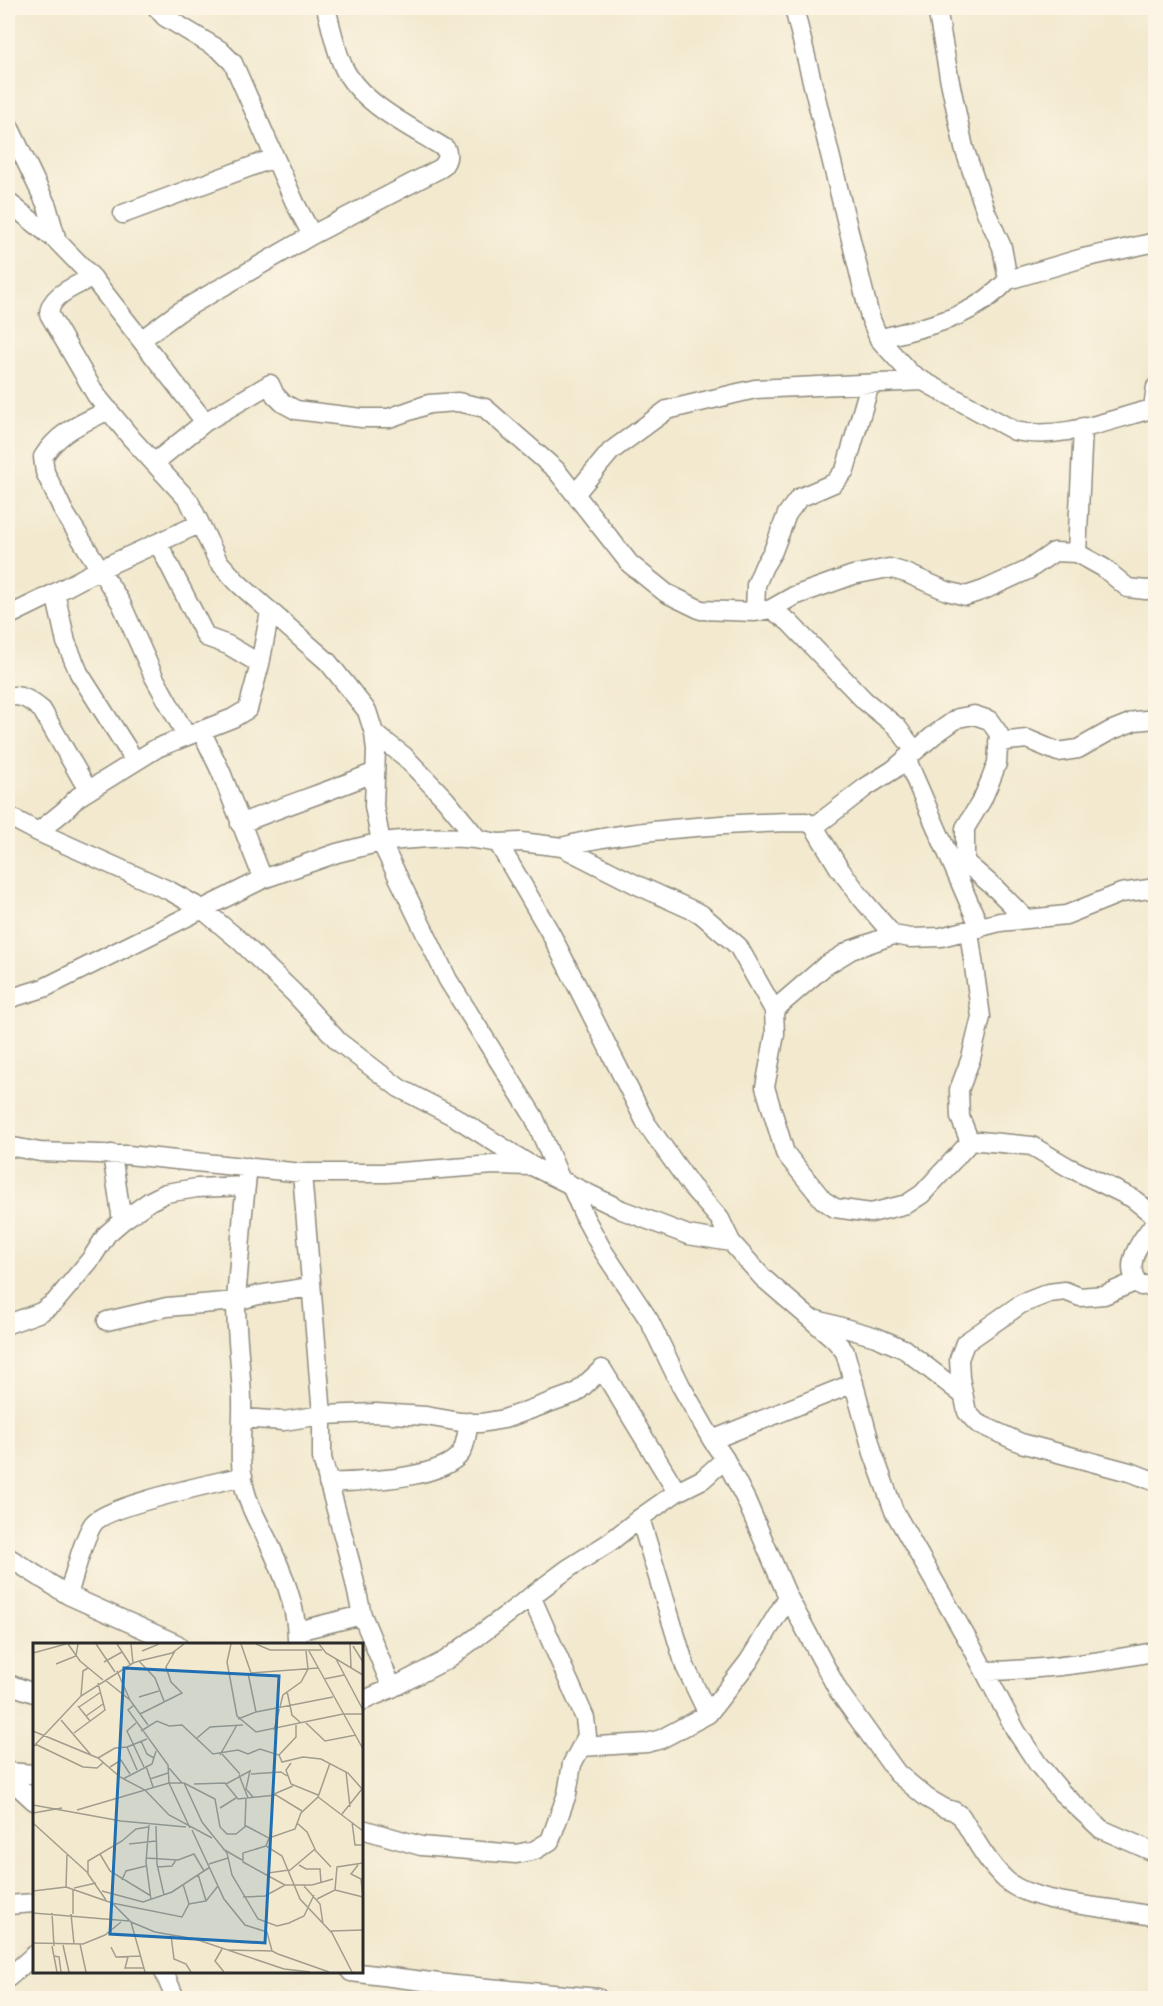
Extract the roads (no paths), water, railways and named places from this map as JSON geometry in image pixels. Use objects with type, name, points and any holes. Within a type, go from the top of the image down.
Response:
[{"type":"street","points":[[156,8],[165,17],[220,50],[233,63],[274,158],[312,235]]},
{"type":"street","points":[[141,340],[178,312],[312,235],[441,168],[446,163],[448,155],[446,149],[380,107],[358,89],[343,66],[326,8]]},
{"type":"street","points":[[794,8],[870,317],[879,339],[909,372],[1015,431],[1031,434],[1062,433],[1154,408],[1155,387]]},
{"type":"street","points":[[937,8],[964,148],[986,212],[1002,247],[1008,280]]},
{"type":"street","points":[[8,124],[46,206],[57,241]]},
{"type":"street","points":[[123,214],[274,158]]},
{"type":"street","points":[[8,202],[57,241],[92,277],[205,422]]},
{"type":"street","points":[[879,339],[950,320],[971,310],[1008,280],[1083,258],[1155,242]]},
{"type":"street","points":[[92,277],[53,301],[49,314],[96,395],[189,501],[218,561],[238,583],[328,662],[367,711],[374,733],[376,751],[374,806],[381,842],[448,980],[534,1117],[565,1182],[603,1251],[649,1320],[681,1386],[725,1459],[746,1500],[788,1597],[839,1692],[897,1773],[927,1798],[961,1816],[993,1866],[1008,1882],[1030,1894],[1155,1917]]},
{"type":"street","points":[[575,494],[611,451],[667,410],[755,389],[923,381]]},
{"type":"street","points":[[154,463],[205,422],[270,384],[275,395],[283,403],[296,410],[362,418],[389,418],[429,404],[458,402],[485,408],[556,470],[630,564],[666,593],[701,610],[763,610],[794,596],[853,575],[889,568],[966,596],[1028,570],[1054,552],[1077,553],[1104,568],[1128,588],[1155,589]]},
{"type":"street","points":[[870,384],[845,470],[834,483],[799,498],[787,514],[773,551],[756,585],[763,610],[789,622],[866,701],[897,727],[911,755],[974,930],[981,1017],[959,1090],[960,1117],[970,1142]]},
{"type":"street","points":[[109,410],[60,435],[50,444],[43,457],[45,472],[64,512],[121,603],[154,677],[221,772],[263,879]]},
{"type":"street","points":[[1077,553],[1083,427]]},
{"type":"street","points":[[8,616],[100,569],[199,524]]},
{"type":"street","points":[[158,543],[206,637],[228,645],[261,664]]},
{"type":"street","points":[[55,593],[66,642],[79,673],[135,761]]},
{"type":"street","points":[[38,832],[64,812],[78,797],[157,748],[233,718],[248,709],[261,664],[270,612]]},
{"type":"street","points":[[8,697],[16,694],[31,701],[42,710],[88,790]]},
{"type":"street","points":[[814,827],[958,718],[974,715],[989,720],[999,734],[997,763],[982,800],[964,828],[965,862],[1026,919]]},
{"type":"street","points":[[998,742],[1028,739],[1058,752],[1078,749],[1110,731],[1135,721],[1155,718]]},
{"type":"street","points":[[374,733],[404,756],[477,838]]},
{"type":"street","points":[[240,824],[375,772]]},
{"type":"street","points":[[8,816],[38,832],[170,891],[202,909],[239,940],[294,993],[339,1042],[399,1088],[455,1117],[532,1166],[622,1210],[688,1235],[731,1242]]},
{"type":"street","points":[[562,847],[593,838],[687,828],[750,823],[806,822],[814,827],[863,900],[893,935]]},
{"type":"street","points":[[8,999],[44,988],[263,879],[337,854],[381,842],[452,836],[498,843],[521,842],[562,847],[701,914],[738,946],[774,1010],[775,1034],[765,1088],[785,1153],[823,1200],[835,1208],[871,1213],[907,1204],[922,1194],[970,1142],[980,1141],[1032,1146],[1068,1167],[1132,1198],[1155,1217]]},
{"type":"street","points":[[498,843],[551,934],[646,1123],[691,1186],[720,1219],[731,1242],[763,1278],[783,1297],[813,1319],[845,1352],[873,1453],[894,1510],[985,1671],[1016,1731],[1038,1764],[1062,1793],[1101,1830],[1155,1853]]},
{"type":"street","points":[[774,1010],[825,966],[851,951],[893,935],[911,938],[941,937],[1000,922],[1066,915],[1121,893],[1155,888]]},
{"type":"street","points":[[8,1146],[40,1152],[112,1154],[302,1173],[387,1173],[494,1165],[532,1166]]},
{"type":"street","points":[[112,1154],[122,1221]]},
{"type":"street","points":[[249,1167],[245,1186],[236,1301],[242,1418],[239,1446],[245,1491],[254,1518],[273,1552],[288,1590],[297,1638],[362,1615]]},
{"type":"street","points":[[302,1173],[322,1415],[322,1458],[362,1615],[392,1688]]},
{"type":"street","points":[[8,1324],[41,1312],[55,1302],[91,1259],[107,1234],[150,1201],[166,1193],[197,1188],[245,1186]]},
{"type":"street","points":[[1155,1222],[1143,1237],[1131,1268],[1134,1280],[1141,1286],[1155,1284]]},
{"type":"street","points":[[1134,1280],[1125,1287],[1104,1294],[1080,1297],[1065,1291],[1049,1293],[1021,1304],[965,1343],[959,1359],[960,1378],[967,1412],[977,1423],[1021,1443],[1133,1473],[1155,1482]]},
{"type":"street","points":[[107,1321],[167,1307],[236,1301],[258,1295],[311,1287]]},
{"type":"street","points":[[813,1319],[876,1337],[904,1349],[963,1395]]},
{"type":"street","points":[[242,1418],[284,1421],[322,1415],[406,1415],[481,1423],[504,1419],[576,1393],[595,1378],[602,1369],[677,1492]]},
{"type":"street","points":[[712,1440],[854,1383]]},
{"type":"street","points":[[328,1483],[408,1476],[438,1469],[451,1462],[463,1450],[469,1422]]},
{"type":"street","points":[[363,1701],[446,1660],[569,1568],[610,1542],[677,1492],[702,1479],[725,1459]]},
{"type":"street","points":[[68,1594],[89,1533],[97,1520],[153,1498],[243,1476]]},
{"type":"street","points":[[640,1518],[685,1666],[708,1714]]},
{"type":"street","points":[[8,1557],[68,1594],[175,1643]]},
{"type":"street","points":[[363,1829],[421,1846],[516,1854],[535,1850],[550,1841],[567,1794],[572,1764],[587,1736],[585,1718],[531,1596]]},
{"type":"street","points":[[581,1747],[647,1743],[661,1739],[708,1714],[749,1661],[788,1597]]},
{"type":"street","points":[[985,1671],[1034,1670],[1090,1664],[1155,1650]]},
{"type":"street","points":[[8,1684],[33,1693]]},
{"type":"street","points":[[8,1772],[33,1774]]},
{"type":"street","points":[[8,1777],[33,1800]]},
{"type":"street","points":[[8,1905],[33,1903]]},
{"type":"street","points":[[8,1978],[33,1956]]},
{"type":"street","points":[[165,1973],[176,1998]]},
{"type":"street","points":[[361,1973],[455,1991],[598,1998]]}]
